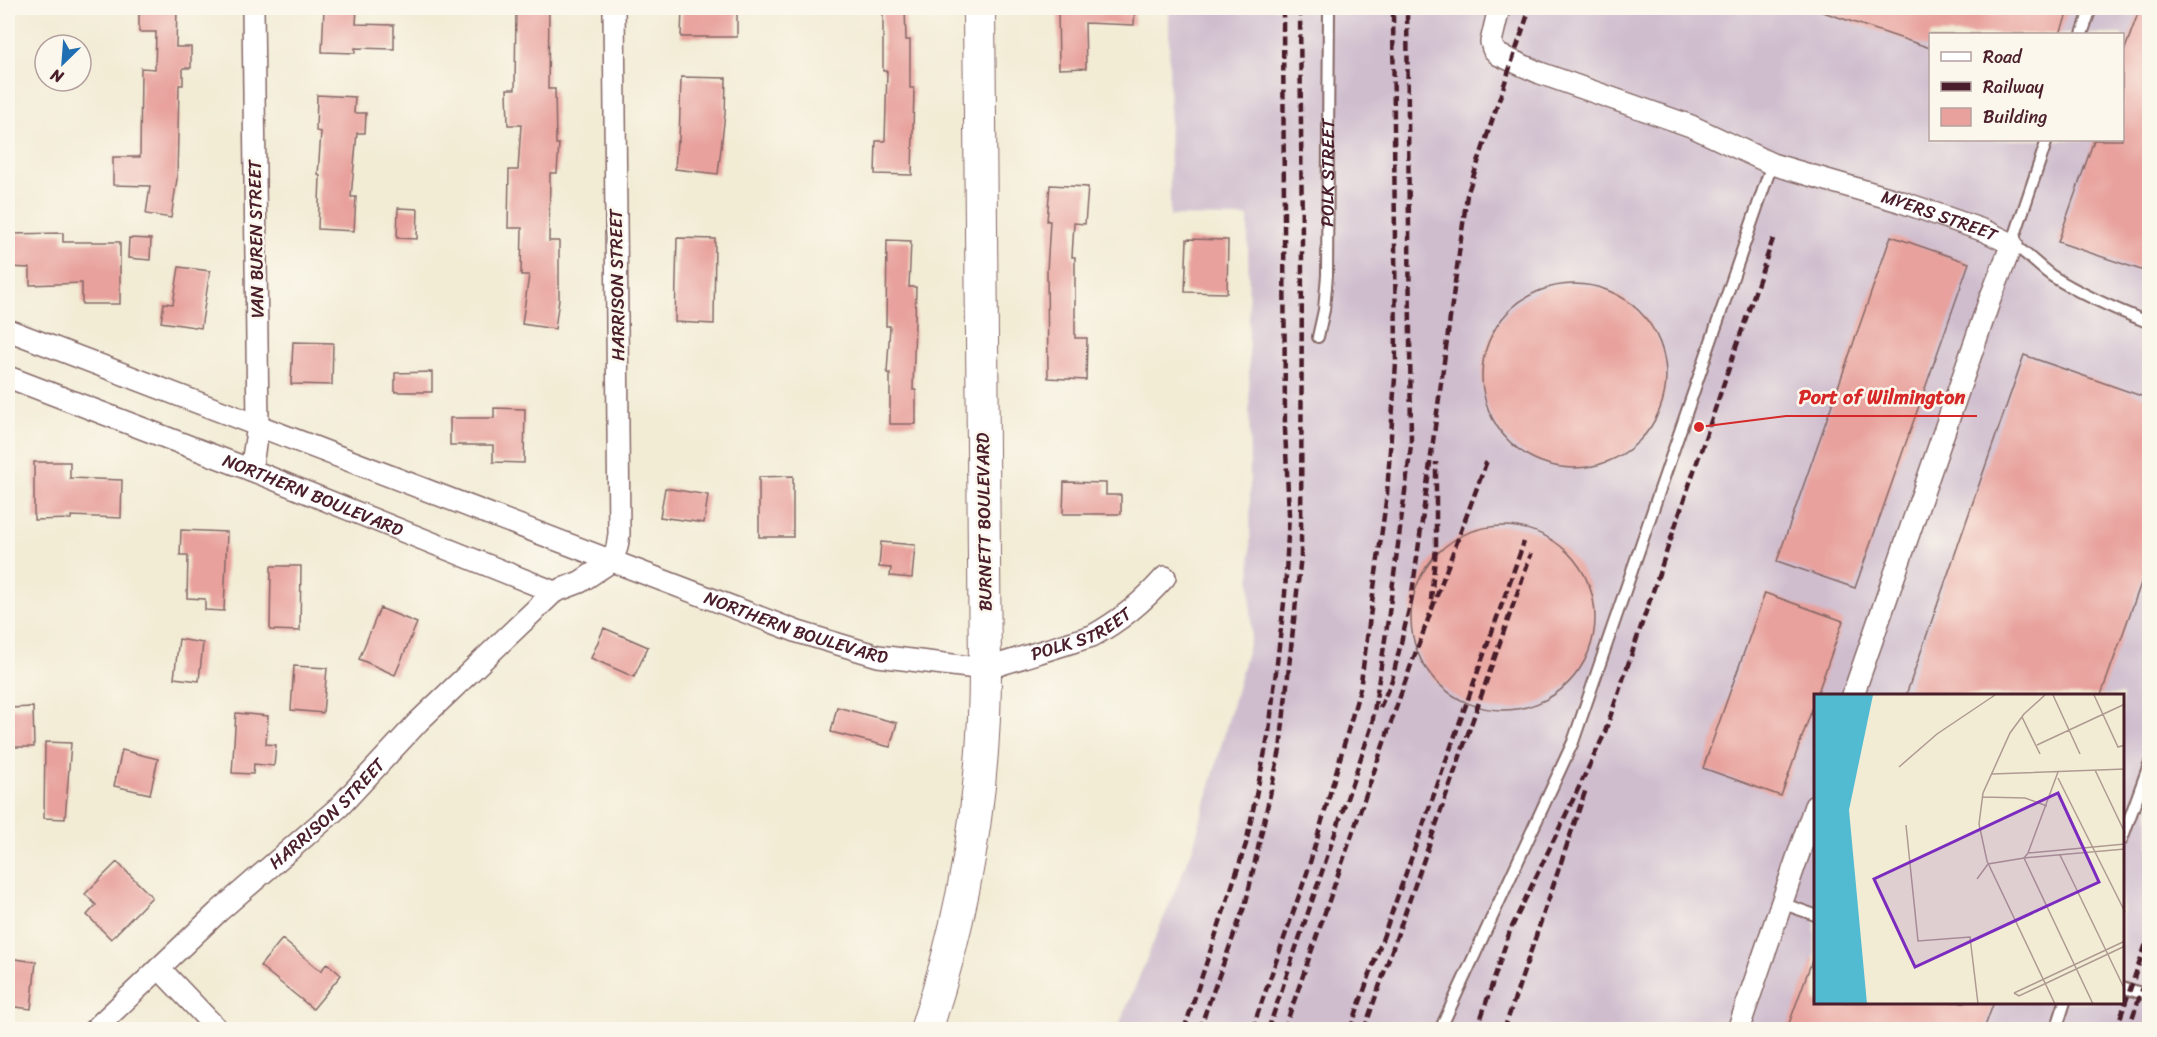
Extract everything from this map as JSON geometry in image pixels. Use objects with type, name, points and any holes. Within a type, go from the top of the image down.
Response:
[{"type":"main road","name":"BURNETT BOULEVARD","points":[[926,1029],[949,953],[970,862],[983,752],[985,669],[979,8]]},
{"type":"street","name":"VAN BUREN STREET","points":[[251,470],[258,426],[253,8]]},
{"type":"street","name":"HARRISON STREET","points":[[612,561],[620,534],[614,8]]},
{"type":"street","name":"MYERS STREET","points":[[1499,8],[1491,42],[1493,49],[1500,55],[1540,73],[1691,126],[1773,164],[1899,201],[1985,231],[2012,244],[1990,299],[1853,694]]},
{"type":"street","name":"NORTHERN BOULEVARD","points":[[8,330],[831,644],[878,656],[985,669]]},
{"type":"street","name":"NORTHERN BOULEVARD","points":[[8,377],[251,470],[554,592]]},
{"type":"street","points":[[554,592],[580,582],[612,561]]},
{"type":"street","name":"POLK STREET","points":[[985,669],[1069,644],[1100,632],[1134,608],[1165,577]]},
{"type":"street","name":"HARRISON STREET","points":[[94,1029],[218,912],[339,807],[419,721],[554,592]]},
{"type":"street","points":[[1738,1029],[1814,809]]},
{"type":"street","points":[[159,968],[218,1029]]},
{"type":"lane","name":"POLK STREET","points":[[1318,337],[1324,310],[1327,275],[1329,8]]},
{"type":"lane","points":[[2082,33],[2091,8]]},
{"type":"lane","points":[[2047,141],[2012,244],[2071,288],[2150,323]]},
{"type":"lane","points":[[1440,1029],[1573,742],[1773,164]]},
{"type":"lane","points":[[2124,834],[2150,762]]},
{"type":"lane","points":[[1781,903],[1814,915]]},
{"type":"lane","points":[[2124,988],[2150,996]]},
{"type":"lane","points":[[2056,1029],[2064,1004]]},
{"type":"shaded area","points":[[1169,8],[2149,8],[2149,1029],[1117,1030],[1193,848],[1251,637],[1248,217],[1170,216]]},
{"type":"building","points":[[139,8],[177,8],[176,47],[191,47],[191,68],[183,68],[183,85],[179,85],[177,179],[171,218],[146,214],[150,186],[113,185],[113,157],[140,157],[141,68],[155,69],[156,32],[139,32]]},
{"type":"building","points":[[324,8],[357,8],[356,24],[394,25],[394,49],[355,48],[355,53],[322,52]]},
{"type":"building","points":[[516,8],[549,8],[548,89],[555,89],[556,144],[559,144],[557,173],[550,173],[549,241],[559,241],[559,299],[555,329],[522,324],[529,275],[521,275],[522,228],[508,228],[509,170],[518,170],[521,125],[508,125],[507,89],[515,89]]},
{"type":"building","points":[[682,8],[737,8],[737,37],[681,37]]},
{"type":"building","points":[[883,8],[905,8],[906,40],[910,40],[910,88],[914,88],[912,175],[875,174],[876,141],[885,141],[887,71],[883,71]]},
{"type":"building","points":[[1058,8],[1135,8],[1134,25],[1085,23],[1086,68],[1059,69]]},
{"type":"building","points":[[1821,8],[2069,8],[2060,33],[1929,33],[1929,48],[1820,11]]},
{"type":"building","points":[[2140,8],[2150,8],[2150,273],[2058,242],[2094,141],[2124,141],[2124,52]]},
{"type":"building","points":[[681,77],[726,78],[725,114],[718,174],[675,169],[677,141],[679,142]]},
{"type":"building","points":[[317,95],[355,97],[354,113],[366,113],[365,133],[357,133],[351,197],[356,197],[354,231],[318,229],[321,132],[316,131]]},
{"type":"building","points":[[1050,185],[1088,187],[1085,224],[1074,223],[1072,257],[1075,257],[1075,338],[1087,338],[1086,380],[1048,378],[1047,271],[1050,221],[1047,221]]},
{"type":"building","points":[[398,208],[418,209],[417,239],[397,238]]},
{"type":"building","points":[[63,233],[63,242],[120,242],[120,304],[82,304],[82,283],[30,285],[30,268],[8,267],[8,234]]},
{"type":"building","points":[[1891,236],[1969,263],[1855,588],[1777,561]]},
{"type":"building","points":[[129,238],[151,239],[150,260],[128,258]]},
{"type":"building","points":[[677,238],[715,239],[714,324],[675,322]]},
{"type":"building","points":[[1187,239],[1228,240],[1227,293],[1185,292]]},
{"type":"building","points":[[887,240],[911,241],[909,287],[916,287],[913,390],[916,390],[916,424],[890,424],[890,373],[887,373],[890,326],[886,326]]},
{"type":"building","points":[[179,267],[210,271],[201,328],[161,322],[164,303],[173,304]]},
{"type":"building","points":[[1574,284],[1609,291],[1639,311],[1659,341],[1666,376],[1659,411],[1639,441],[1609,461],[1574,468],[1539,461],[1509,441],[1489,411],[1482,376],[1489,341],[1509,311],[1539,291]]},
{"type":"building","points":[[293,342],[333,343],[332,385],[291,384]]},
{"type":"building","points":[[2024,355],[2150,399],[2150,558],[2101,694],[1906,694]]},
{"type":"building","points":[[432,372],[432,392],[395,392],[395,373]]},
{"type":"building","points":[[494,408],[525,409],[524,463],[493,462],[493,445],[450,445],[450,418],[494,418]]},
{"type":"building","points":[[34,462],[70,462],[70,478],[122,480],[121,518],[71,516],[71,519],[34,520]]},
{"type":"building","points":[[793,476],[793,537],[759,537],[759,477]]},
{"type":"building","points":[[1064,482],[1106,483],[1106,495],[1121,495],[1121,514],[1063,514]]},
{"type":"building","points":[[665,488],[708,495],[704,523],[660,517]]},
{"type":"building","points":[[1503,526],[1538,533],[1568,553],[1588,583],[1595,618],[1588,653],[1568,683],[1538,703],[1503,710],[1468,703],[1438,683],[1418,653],[1411,618],[1418,583],[1438,553],[1468,533]]},
{"type":"building","points":[[181,530],[227,532],[224,611],[205,610],[205,599],[187,598],[188,555],[180,555]]},
{"type":"building","points":[[881,542],[915,545],[912,578],[890,576],[891,568],[879,567]]},
{"type":"building","points":[[271,566],[301,566],[300,631],[270,630]]},
{"type":"building","points":[[1765,593],[1843,621],[1817,694],[1814,694],[1814,704],[1781,796],[1703,768]]},
{"type":"building","points":[[380,608],[417,623],[395,675],[359,659]]},
{"type":"building","points":[[604,628],[648,647],[634,677],[591,658]]},
{"type":"building","points":[[179,639],[203,643],[199,681],[174,678]]},
{"type":"building","points":[[294,666],[327,668],[323,713],[291,710]]},
{"type":"building","points":[[33,707],[34,747],[8,747],[8,708]]},
{"type":"building","points":[[837,707],[897,723],[890,747],[831,732]]},
{"type":"building","points":[[236,713],[268,716],[266,744],[276,745],[274,766],[254,764],[253,774],[232,773]]},
{"type":"building","points":[[45,742],[71,743],[65,819],[44,818]]},
{"type":"building","points":[[122,750],[158,759],[150,794],[114,786]]},
{"type":"building","points":[[117,862],[152,897],[111,939],[87,915],[96,905],[85,894]]},
{"type":"building","points":[[282,939],[321,971],[327,963],[341,975],[313,1009],[260,966]]},
{"type":"building","points":[[8,958],[36,962],[31,1009],[8,1006]]},
{"type":"building","points":[[1813,958],[1814,1004],[1993,1004],[1984,1029],[1787,1029]]},
{"type":"railway","points":[[1184,1030],[1246,844],[1269,732],[1285,594],[1289,514],[1285,429],[1283,8]]},
{"type":"railway","points":[[1199,1030],[1246,902],[1280,750],[1301,555],[1300,8]]},
{"type":"railway","points":[[1252,1030],[1307,873],[1360,689],[1387,494],[1396,363],[1393,8]]},
{"type":"railway","points":[[1268,1030],[1372,725],[1389,613],[1411,446],[1407,8]]},
{"type":"railway","points":[[1380,708],[1392,680],[1411,601],[1467,195],[1530,8]]},
{"type":"railway","points":[[1477,1030],[1510,931],[1604,735],[1774,236]]},
{"type":"railway","points":[[1284,1030],[1410,668],[1488,458]]},
{"type":"railway","points":[[1431,600],[1436,547],[1436,462]]},
{"type":"railway","points":[[1350,1030],[1524,542]]},
{"type":"railway","points":[[1364,1030],[1531,554]]},
{"type":"railway","points":[[1504,1030],[1586,789]]},
{"type":"railway","points":[[2116,1030],[2150,932]]},
{"type":"railway","points":[[2128,1030],[2150,967]]},
{"type":"place","name":"Port of Wilmington","points":[[1699,427]]}]
